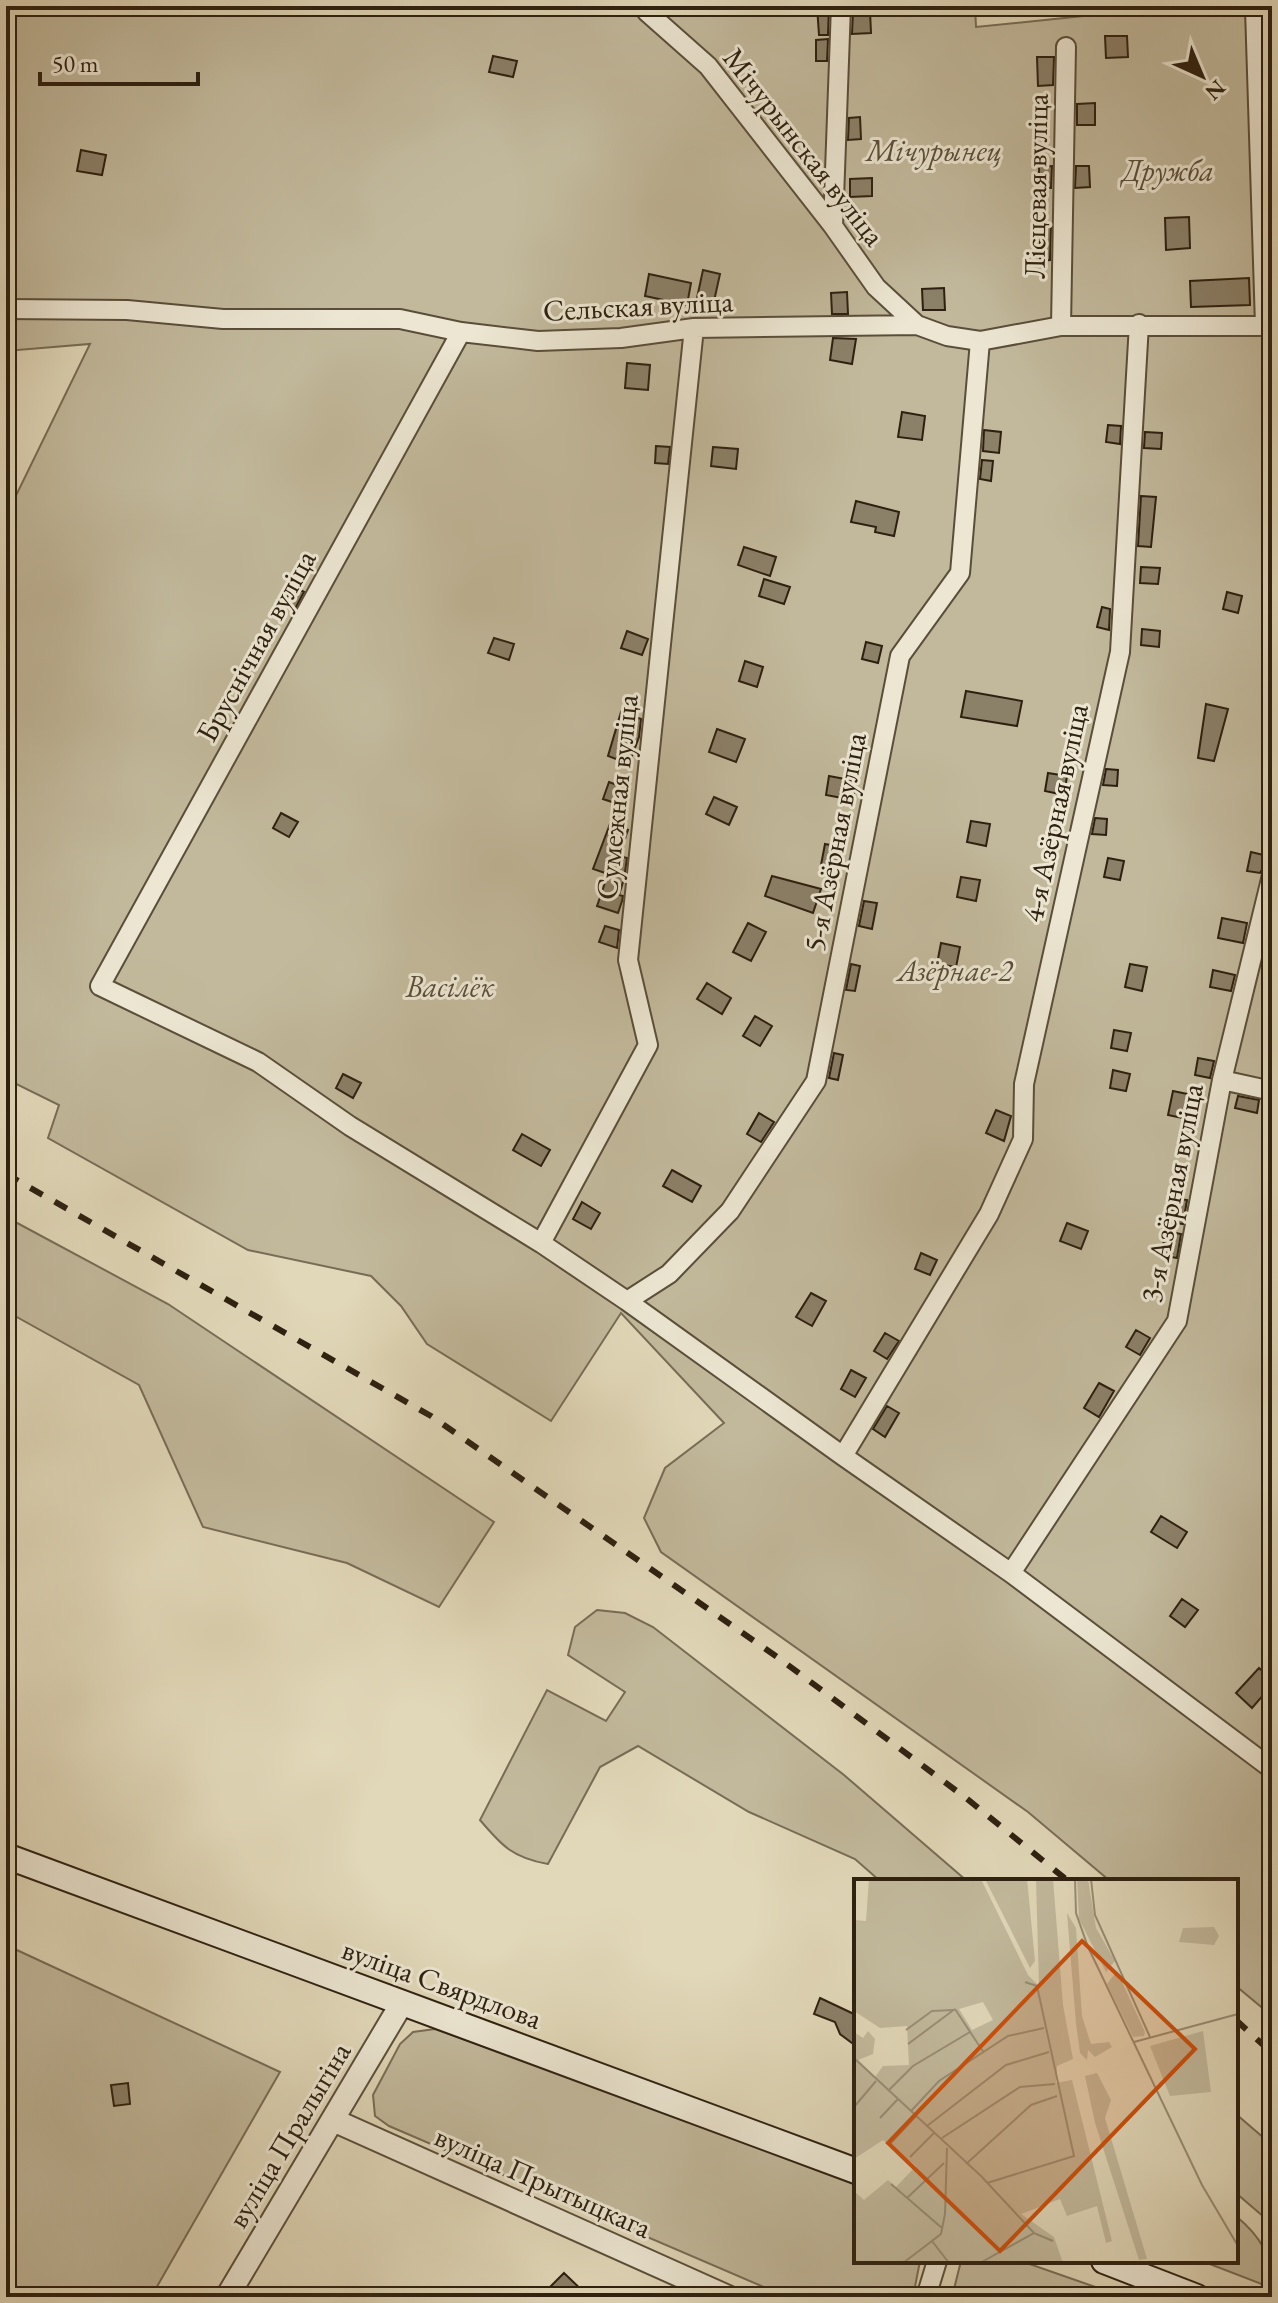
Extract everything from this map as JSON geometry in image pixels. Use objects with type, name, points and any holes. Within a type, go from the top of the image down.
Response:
[{"type":"main road","name":"вуліца Свярдлова","points":[[6,1856],[854,2170]]},
{"type":"main road","points":[[1109,2263],[1197,2297]]},
{"type":"street","name":"Мічурынская вуліца","points":[[644,6],[708,66],[833,226],[876,287],[917,325]]},
{"type":"street","points":[[833,226],[841,6]]},
{"type":"street","points":[[1255,9],[1268,325]]},
{"type":"street","name":"Лісцевая вуліца","points":[[1061,326],[1066,47]]},
{"type":"street","name":"Сельская вуліца","points":[[6,309],[127,310],[223,319],[400,319],[461,332],[538,341],[621,338],[694,328],[917,325],[947,336],[980,341],[1061,326],[1268,325]]},
{"type":"street","name":"4-я Азёрная вуліца","points":[[843,1456],[989,1214],[1023,1139],[1024,1084],[1120,652],[1139,324]]},
{"type":"street","name":"Сумежная вуліца","points":[[541,1243],[648,1045],[628,960],[694,328]]},
{"type":"street","name":"Бруснічная вуліца","points":[[461,332],[100,986],[258,1062],[350,1126],[541,1243]]},
{"type":"street","name":"5-я Азёрная вуліца","points":[[627,1301],[669,1274],[730,1211],[816,1081],[900,656],[960,573],[980,341]]},
{"type":"street","name":"3-я Азёрная вуліца","points":[[1011,1573],[1177,1321],[1222,1080],[1272,875]]},
{"type":"street","points":[[1222,1080],[1272,1091]]},
{"type":"street","points":[[541,1243],[1011,1573],[1272,1769]]},
{"type":"street","name":"вуліца Пралыгіна","points":[[227,2297],[402,2003]]},
{"type":"street","name":"вуліца Прытыцкага","points":[[333,2120],[728,2297]]},
{"type":"street","points":[[926,2297],[936,2263]]},
{"type":"green space","points":[[6,6],[975,6],[976,27],[1180,6],[1272,6],[1272,2016],[1238,1988],[1238,1879],[1108,1879],[1028,1812],[661,1552],[644,1518],[665,1468],[724,1423],[621,1313],[551,1421],[427,1344],[401,1306],[371,1276],[248,1250],[48,1138],[59,1105],[6,1079],[6,516],[90,344],[6,351]]},
{"type":"green space","points":[[6,1217],[168,1304],[494,1522],[439,1607],[347,1563],[203,1527],[139,1385],[6,1311]]},
{"type":"green space","points":[[597,1610],[625,1613],[653,1627],[844,1775],[965,1879],[878,1879],[855,1859],[749,1812],[638,1746],[600,1767],[548,1864],[509,1850],[480,1820],[547,1690],[606,1721],[625,1692],[568,1655],[575,1627]]},
{"type":"green space","points":[[6,1945],[280,2072],[151,2297],[6,2297]]},
{"type":"green space","points":[[435,2029],[854,2180],[854,2263],[920,2263],[913,2297],[787,2297],[389,2126],[375,2116],[373,2095],[400,2044],[413,2032]]},
{"type":"green space","points":[[1238,2116],[1272,2145],[1272,2224],[1238,2195]]},
{"type":"green space","points":[[1238,2218],[1252,2231],[1267,2256],[1272,2288],[1207,2263],[1238,2263]]},
{"type":"green space","points":[[960,2263],[1027,2263],[1124,2297],[952,2297]]},
{"type":"building","points":[[817,6],[829,6],[828,35],[819,35]]},
{"type":"building","points":[[870,11],[871,33],[852,34],[853,12]]},
{"type":"building","points":[[1105,36],[1127,36],[1128,57],[1106,58]]},
{"type":"building","points":[[828,39],[827,61],[816,61],[816,40]]},
{"type":"building","points":[[493,56],[517,61],[513,77],[489,72]]},
{"type":"building","points":[[1037,57],[1054,57],[1053,85],[1038,86]]},
{"type":"building","points":[[1095,103],[1095,125],[1077,125],[1077,104]]},
{"type":"building","points":[[860,117],[861,139],[848,140],[849,118]]},
{"type":"building","points":[[81,150],[106,155],[102,175],[77,171]]},
{"type":"building","points":[[1052,166],[1051,188],[1039,188],[1039,167]]},
{"type":"building","points":[[1076,166],[1089,166],[1090,187],[1075,188]]},
{"type":"building","points":[[872,178],[872,196],[850,197],[850,179]]},
{"type":"building","points":[[1189,217],[1190,248],[1166,250],[1165,218]]},
{"type":"building","points":[[1040,226],[1051,226],[1050,260],[1040,261]]},
{"type":"building","points":[[703,270],[720,274],[714,301],[697,298]]},
{"type":"building","points":[[649,274],[691,283],[687,305],[645,296]]},
{"type":"building","points":[[1249,278],[1250,305],[1191,307],[1190,281]]},
{"type":"building","points":[[944,288],[945,310],[923,310],[922,289]]},
{"type":"building","points":[[847,292],[848,314],[832,314],[831,293]]},
{"type":"building","points":[[833,338],[856,339],[852,364],[830,360]]},
{"type":"building","points":[[627,363],[650,365],[648,390],[625,388]]},
{"type":"building","points":[[902,412],[925,416],[922,440],[898,437]]},
{"type":"building","points":[[1108,425],[1121,426],[1120,444],[1106,442]]},
{"type":"building","points":[[984,430],[1001,432],[999,453],[983,451]]},
{"type":"building","points":[[1145,432],[1162,433],[1161,449],[1144,448]]},
{"type":"building","points":[[656,446],[670,447],[668,464],[655,463]]},
{"type":"building","points":[[713,447],[738,449],[736,469],[711,466]]},
{"type":"building","points":[[982,460],[993,461],[991,481],[980,479]]},
{"type":"building","points":[[1141,496],[1156,497],[1151,547],[1138,546]]},
{"type":"building","points":[[856,501],[899,512],[894,536],[875,532],[876,527],[851,522]]},
{"type":"building","points":[[744,547],[776,557],[770,576],[738,565]]},
{"type":"building","points":[[1141,567],[1160,568],[1158,584],[1140,583]]},
{"type":"building","points":[[764,579],[790,587],[784,604],[759,596]]},
{"type":"building","points":[[293,586],[304,592],[295,609],[284,603]]},
{"type":"building","points":[[1227,592],[1242,596],[1238,613],[1223,609]]},
{"type":"building","points":[[1102,607],[1110,609],[1109,630],[1097,627]]},
{"type":"building","points":[[1142,629],[1160,631],[1159,647],[1141,645]]},
{"type":"building","points":[[627,631],[648,639],[642,655],[621,648]]},
{"type":"building","points":[[494,638],[514,644],[509,660],[488,653]]},
{"type":"building","points":[[866,642],[882,646],[878,663],[862,659]]},
{"type":"building","points":[[745,661],[763,667],[757,687],[739,681]]},
{"type":"building","points":[[966,691],[1022,701],[1017,726],[961,717]]},
{"type":"building","points":[[1206,704],[1228,709],[1214,761],[1198,758]]},
{"type":"building","points":[[621,712],[641,719],[639,737],[629,764],[608,756]]},
{"type":"building","points":[[717,729],[745,739],[736,762],[709,752]]},
{"type":"building","points":[[1106,769],[1118,770],[1117,786],[1103,785]]},
{"type":"building","points":[[1048,773],[1067,776],[1064,795],[1045,791]]},
{"type":"building","points":[[829,776],[856,781],[853,800],[826,795]]},
{"type":"building","points":[[609,782],[630,790],[624,806],[603,799]]},
{"type":"building","points":[[714,797],[737,807],[729,825],[706,814]]},
{"type":"building","points":[[281,813],[298,822],[289,837],[273,828]]},
{"type":"building","points":[[1095,818],[1107,819],[1106,835],[1092,834]]},
{"type":"building","points":[[971,821],[990,824],[986,846],[967,842]]},
{"type":"building","points":[[610,824],[628,830],[619,856],[627,858],[618,913],[597,906],[608,874],[593,869]]},
{"type":"building","points":[[825,844],[841,847],[838,868],[821,865]]},
{"type":"building","points":[[1251,852],[1272,857],[1272,863],[1264,866],[1260,873],[1247,871]]},
{"type":"building","points":[[1108,858],[1124,861],[1120,880],[1104,877]]},
{"type":"building","points":[[772,876],[821,889],[813,913],[765,896]]},
{"type":"building","points":[[961,877],[980,880],[976,901],[957,897]]},
{"type":"building","points":[[864,901],[877,903],[872,929],[859,926]]},
{"type":"building","points":[[1222,918],[1247,923],[1243,943],[1218,938]]},
{"type":"building","points":[[748,923],[766,932],[751,961],[733,952]]},
{"type":"building","points":[[605,926],[619,930],[617,948],[599,942]]},
{"type":"building","points":[[941,943],[960,947],[956,967],[937,964]]},
{"type":"building","points":[[851,964],[860,966],[855,991],[846,990]]},
{"type":"building","points":[[1130,964],[1147,967],[1142,991],[1125,987]]},
{"type":"building","points":[[1213,970],[1235,975],[1231,991],[1210,987]]},
{"type":"building","points":[[707,983],[731,998],[722,1014],[697,999]]},
{"type":"building","points":[[755,1016],[772,1026],[760,1046],[743,1036]]},
{"type":"building","points":[[1114,1030],[1131,1033],[1127,1051],[1111,1048]]},
{"type":"building","points":[[834,1053],[843,1055],[838,1080],[829,1078]]},
{"type":"building","points":[[1198,1058],[1214,1061],[1210,1078],[1195,1075]]},
{"type":"building","points":[[1113,1070],[1130,1074],[1126,1091],[1110,1088]]},
{"type":"building","points":[[343,1074],[361,1083],[353,1098],[336,1088]]},
{"type":"building","points":[[1173,1091],[1202,1097],[1197,1121],[1168,1115]]},
{"type":"building","points":[[1238,1096],[1259,1100],[1257,1113],[1235,1108]]},
{"type":"building","points":[[996,1110],[1011,1116],[1004,1141],[986,1133]]},
{"type":"building","points":[[759,1113],[774,1122],[761,1142],[747,1134]]},
{"type":"building","points":[[522,1134],[550,1150],[541,1166],[513,1150]]},
{"type":"building","points":[[672,1170],[701,1186],[692,1202],[663,1186]]},
{"type":"building","points":[[1175,1198],[1187,1200],[1183,1224],[1170,1222]]},
{"type":"building","points":[[582,1202],[600,1213],[591,1229],[573,1219]]},
{"type":"building","points":[[1067,1223],[1088,1231],[1081,1249],[1060,1241]]},
{"type":"building","points":[[1166,1231],[1181,1234],[1177,1258],[1161,1255]]},
{"type":"building","points":[[921,1253],[937,1260],[930,1275],[915,1269]]},
{"type":"building","points":[[811,1293],[826,1301],[812,1326],[796,1317]]},
{"type":"building","points":[[1136,1330],[1150,1338],[1140,1355],[1126,1347]]},
{"type":"building","points":[[885,1333],[899,1341],[887,1359],[874,1351]]},
{"type":"building","points":[[851,1370],[866,1378],[855,1397],[841,1389]]},
{"type":"building","points":[[1099,1383],[1114,1391],[1099,1417],[1084,1408]]},
{"type":"building","points":[[887,1406],[899,1413],[885,1437],[873,1429]]},
{"type":"building","points":[[1161,1516],[1187,1532],[1177,1548],[1151,1532]]},
{"type":"building","points":[[1182,1599],[1198,1610],[1185,1627],[1170,1616]]},
{"type":"building","points":[[1259,1668],[1272,1680],[1272,1685],[1252,1708],[1236,1693]]},
{"type":"building","points":[[820,1998],[854,2014],[854,2044],[840,2034],[835,2022],[814,2014]]},
{"type":"building","points":[[128,2083],[130,2104],[114,2106],[111,2085]]},
{"type":"building","points":[[564,2273],[589,2297],[540,2297]]},
{"type":"railway","points":[[6,1174],[431,1416],[780,1659],[966,1798],[1066,1879]]},
{"type":"railway","points":[[1238,2022],[1272,2053]]},
{"type":"park label","name":"Мічурынец","points":[[934,151]]},
{"type":"park label","name":"Дружба","points":[[1168,171]]},
{"type":"park label","name":"Азёрнае-2","points":[[955,971]]},
{"type":"park label","name":"Васілёк","points":[[450,987]]}]
